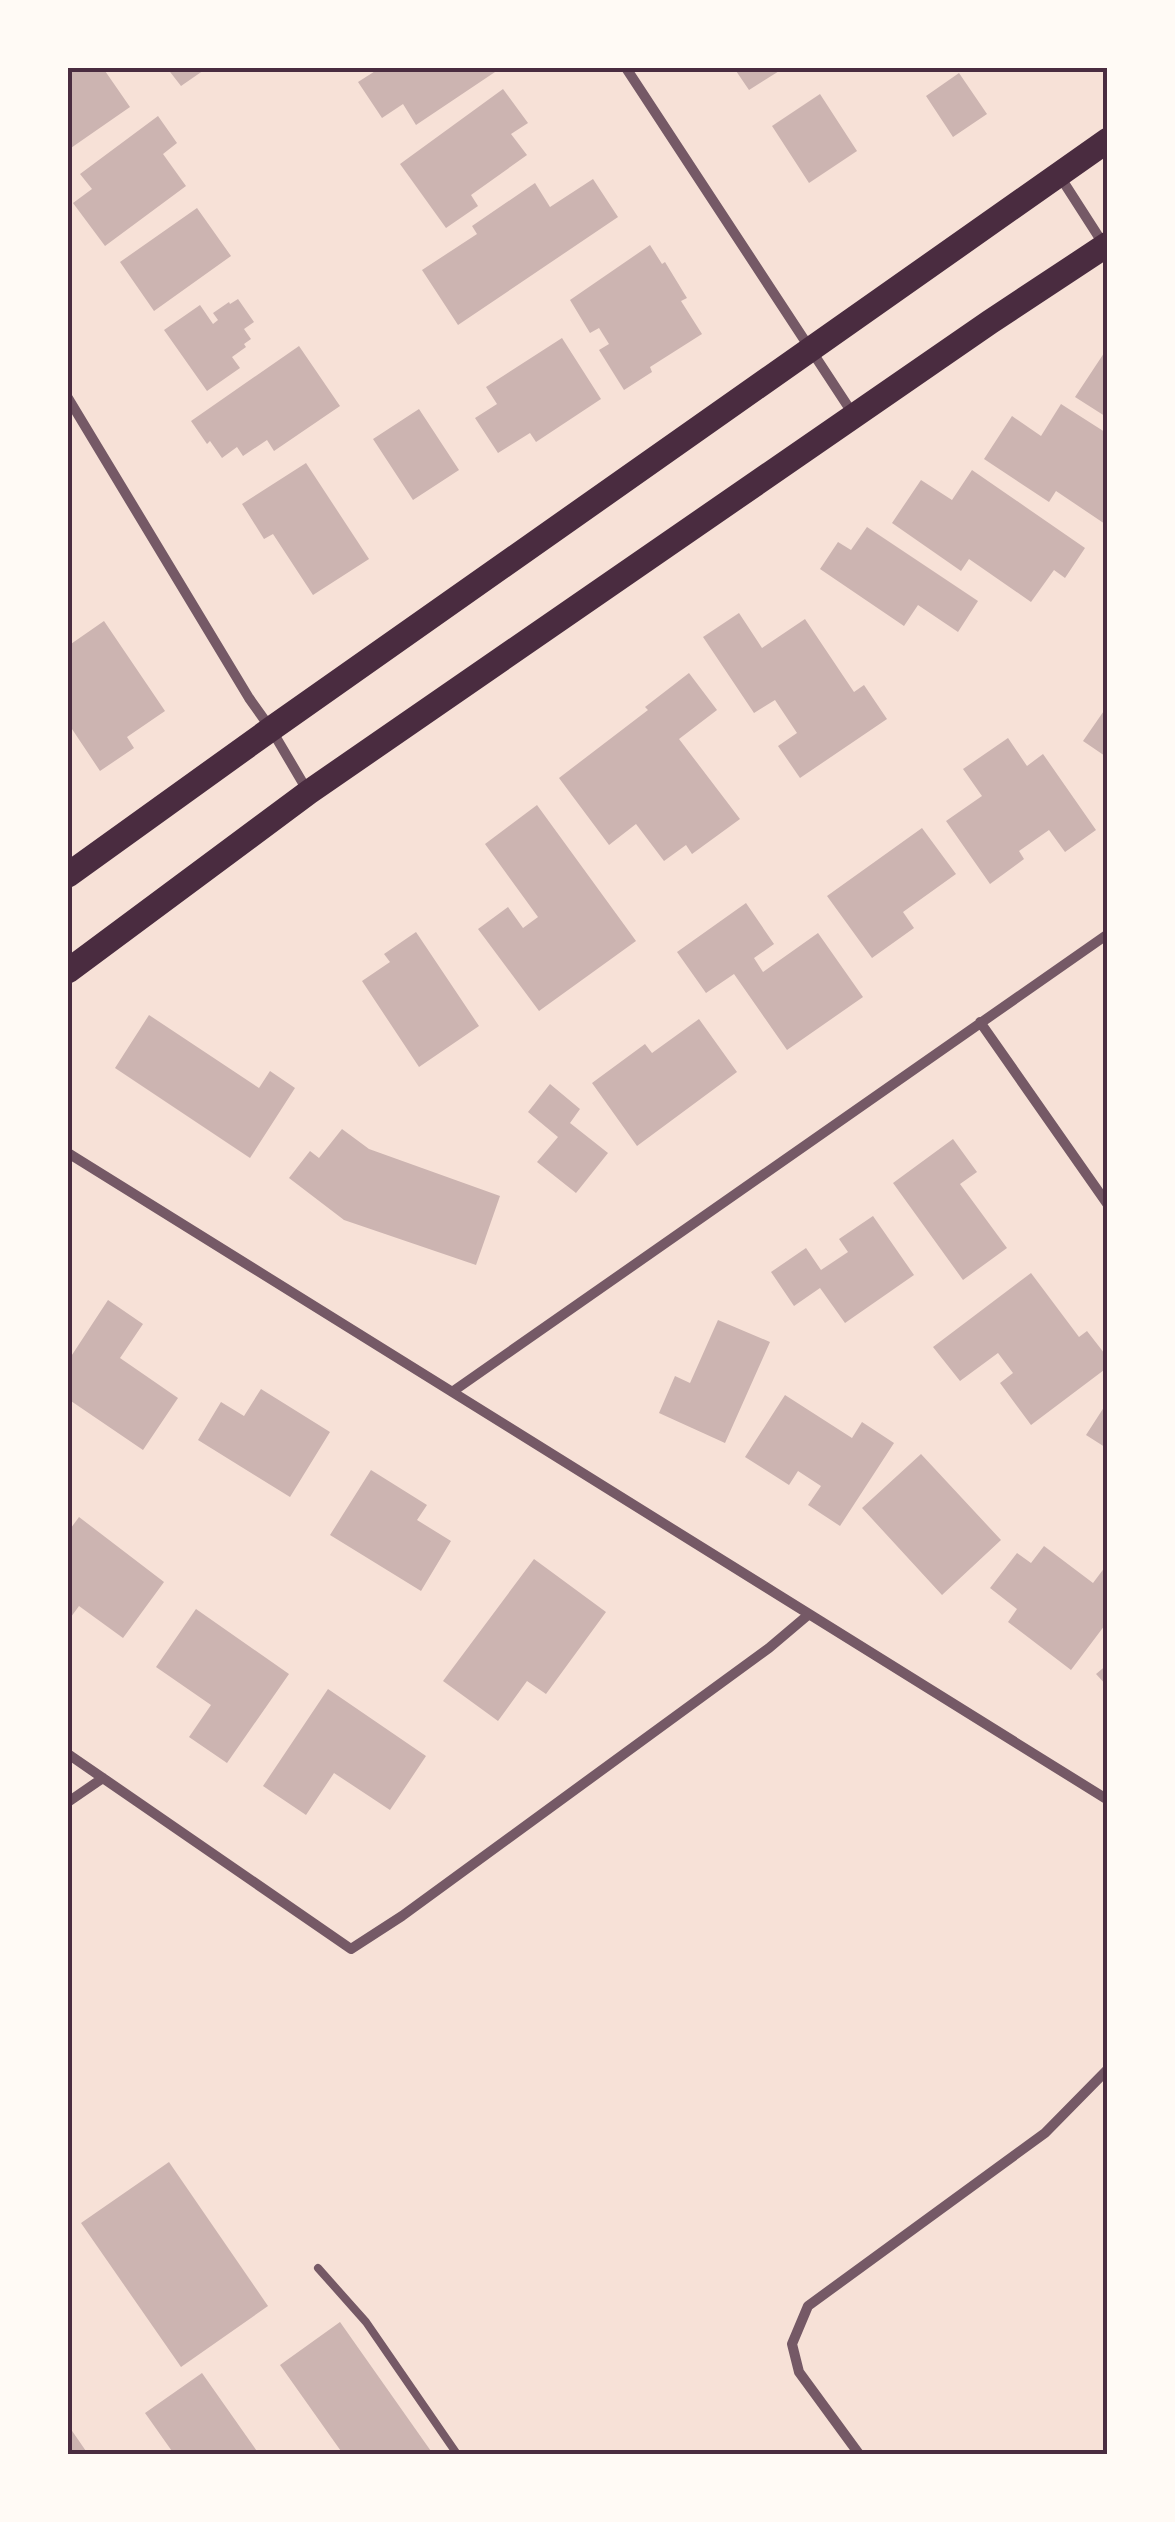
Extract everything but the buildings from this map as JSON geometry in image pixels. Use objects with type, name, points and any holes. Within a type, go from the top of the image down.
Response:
[{"type":"main road","points":[[68,875],[1108,140]]},
{"type":"main road","points":[[68,971],[308,792],[1107,247]]},
{"type":"street","points":[[626,68],[854,416]]},
{"type":"street","points":[[1058,174],[1107,247]]},
{"type":"street","points":[[68,398],[308,792]]},
{"type":"street","points":[[452,1392],[1108,934]]},
{"type":"street","points":[[980,1022],[1108,1205]]},
{"type":"street","points":[[68,1153],[1108,1800]]},
{"type":"street","points":[[68,1754],[351,1949],[770,1648],[808,1615]]},
{"type":"street","points":[[68,1802],[103,1778]]},
{"type":"street","points":[[859,2454],[799,2372],[792,2344],[808,2306],[1045,2133],[1108,2069]]},
{"type":"lane","points":[[318,2268],[366,2322],[457,2454]]}]
